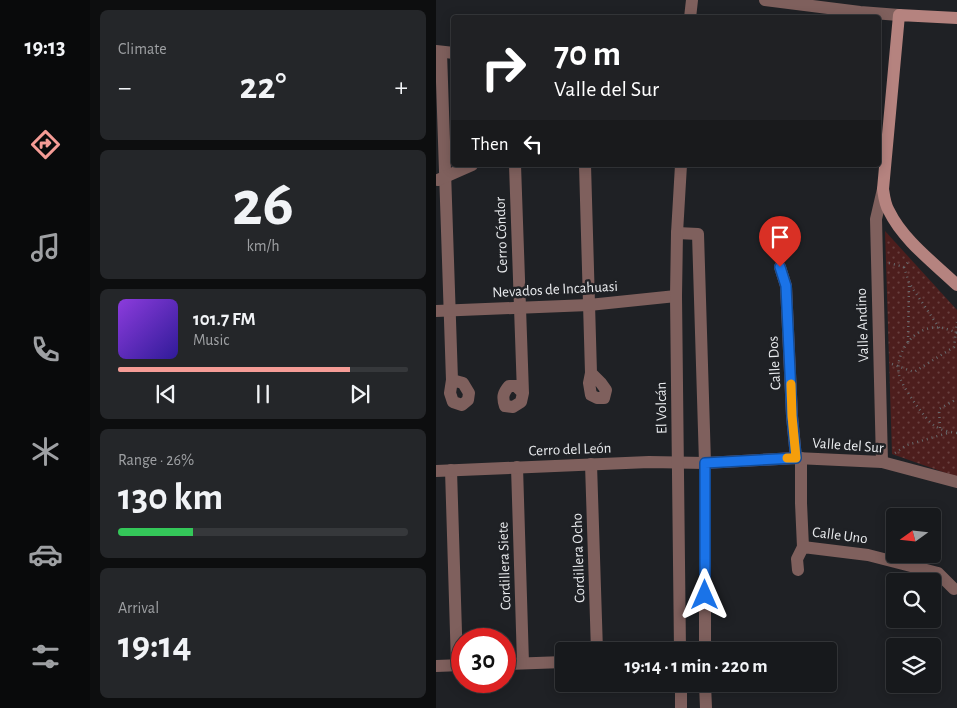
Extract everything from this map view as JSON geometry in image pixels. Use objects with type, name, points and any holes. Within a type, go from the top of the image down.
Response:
[{"type":"street","points":[[690,15],[692,0]]},
{"type":"street","points":[[765,0],[860,12],[957,18]]},
{"type":"street","points":[[899,14],[883,189],[887,209],[911,242],[957,285]]},
{"type":"street","points":[[443,52],[440,179],[450,311],[452,380]]},
{"type":"street","points":[[440,179],[467,167]]},
{"type":"street","name":"Cerro Cóndor","points":[[514,167],[523,393]]},
{"type":"street","points":[[585,167],[591,373]]},
{"type":"street","name":"El Volcán","points":[[680,642],[676,296],[681,167]]},
{"type":"street","name":"Valle Andino","points":[[883,189],[876,219],[887,458]]},
{"type":"street","points":[[677,232],[698,234],[705,463],[705,642]]},
{"type":"street","name":"Calle Dos","points":[[780,267],[786,286],[792,416],[798,458]]},
{"type":"street","name":"Nevados de Incahuasi","points":[[436,312],[589,305],[676,296]]},
{"type":"street","name":"Valle del Sur","points":[[705,463],[798,458],[887,458],[957,482]]},
{"type":"street","name":"Calle Uno","points":[[798,458],[803,547],[797,559],[798,570]]},
{"type":"street","name":"Cerro del León","points":[[436,471],[591,464],[705,463]]},
{"type":"street","name":"Cordillera Ocho","points":[[591,464],[597,642]]},
{"type":"street","name":"Cordillera Siete","points":[[517,467],[523,663]]},
{"type":"street","points":[[451,470],[457,628]]},
{"type":"street","name":"Calle Uno","points":[[803,547],[868,554],[938,573],[954,589]]},
{"type":"street","points":[[516,663],[555,662]]},
{"type":"street","points":[[436,666],[451,665]]},
{"type":"street","points":[[681,692],[681,708]]},
{"type":"street","points":[[706,692],[706,708]]},
{"type":"path","points":[[904,266],[909,261]]},
{"type":"path","points":[[888,263],[904,266]]},
{"type":"path","points":[[904,266],[909,283],[908,342]]},
{"type":"path","points":[[909,283],[940,328]]},
{"type":"path","points":[[889,363],[914,372],[954,347],[957,322]]},
{"type":"path","points":[[956,332],[950,329],[931,328],[914,335],[904,345],[899,360],[899,376],[913,402],[933,425],[957,433]]},
{"type":"path","points":[[940,428],[939,409],[957,399]]},
{"type":"path","points":[[887,458],[907,445],[950,432]]},
{"type":"shaded area","points":[[885,231],[957,310],[957,477],[892,454]]},
{"type":"slow traffic","points":[[787,458],[796,458],[791,384]]},
{"type":"route","points":[[705,595],[705,463],[796,458],[792,416],[786,286],[780,267]]}]
